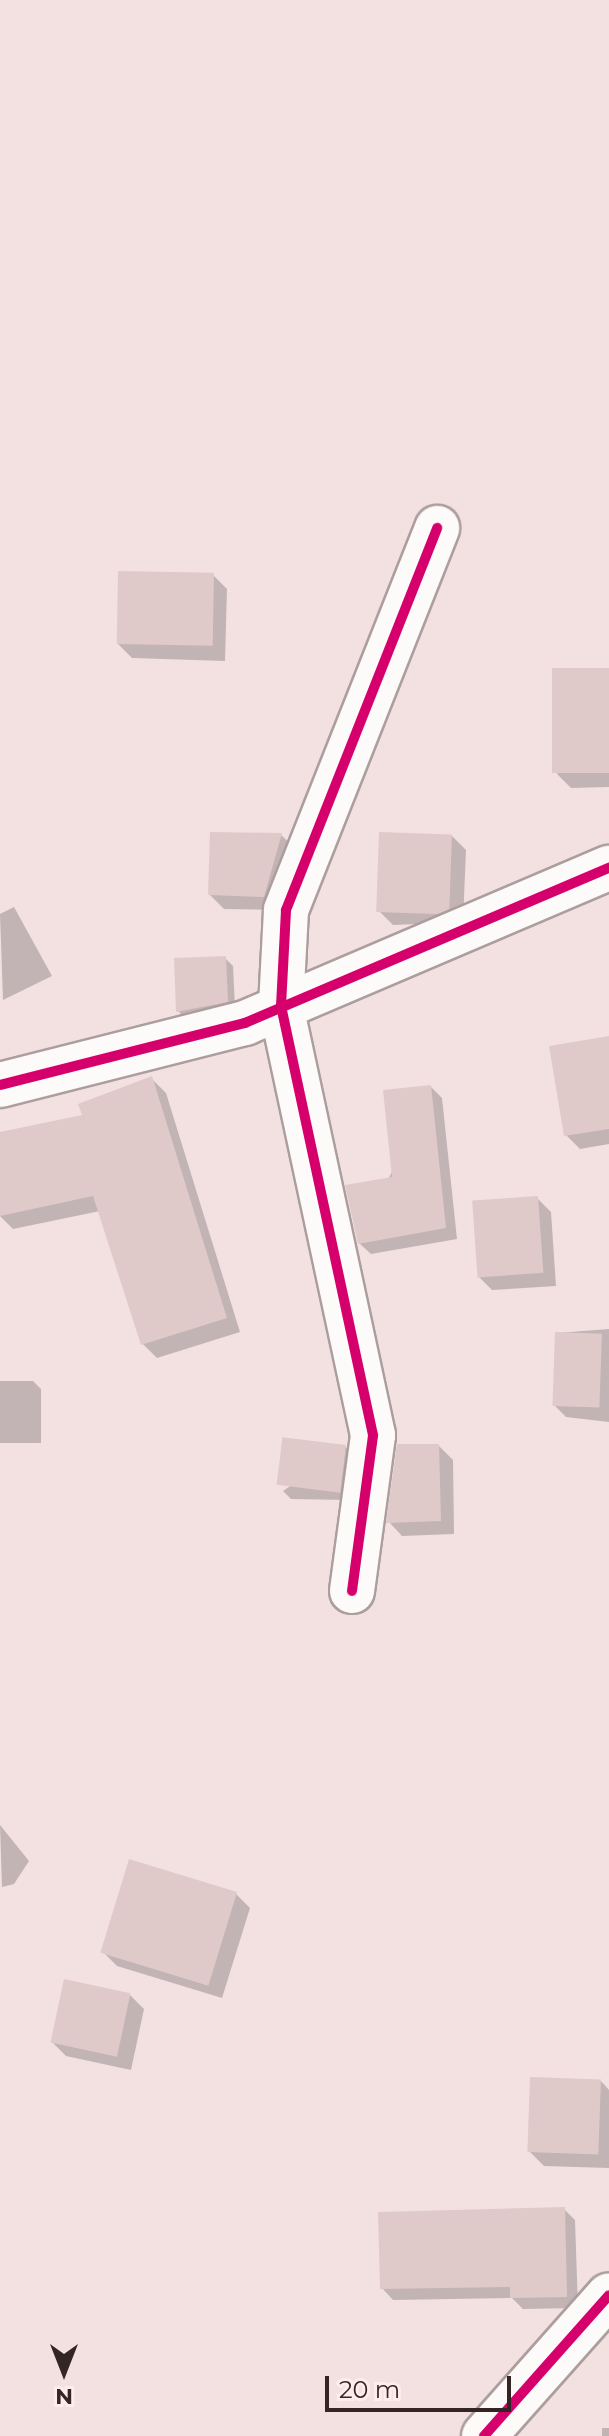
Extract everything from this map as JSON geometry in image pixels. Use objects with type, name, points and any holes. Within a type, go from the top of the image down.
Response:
[{"type":"street","points":[[352,1591],[373,1435],[281,1006],[286,910],[437,528]]},
{"type":"street","points":[[0,1085],[178,1046],[609,868]]},
{"type":"street","points":[[484,2436],[609,2295]]},
{"type":"building","points":[[118,571],[214,573],[213,646],[117,644]]},
{"type":"building","points":[[552,668],[609,668],[609,773],[552,773]]},
{"type":"building","points":[[210,832],[282,833],[264,897],[208,895]]},
{"type":"building","points":[[379,832],[452,835],[449,914],[376,912]]},
{"type":"building","points":[[226,956],[228,1002],[176,1012],[174,958]]},
{"type":"building","points":[[609,1036],[609,1129],[564,1136],[549,1046]]},
{"type":"building","points":[[152,1076],[227,1318],[141,1345],[93,1196],[0,1216],[0,1132],[82,1115],[78,1104]]},
{"type":"building","points":[[431,1085],[446,1228],[358,1244],[345,1185],[392,1177],[383,1090]]},
{"type":"building","points":[[538,1196],[543,1273],[478,1277],[472,1201]]},
{"type":"building","points":[[555,1332],[602,1334],[599,1408],[552,1406]]},
{"type":"building","points":[[282,1437],[346,1445],[340,1493],[277,1485]]},
{"type":"building","points":[[397,1444],[439,1444],[441,1521],[386,1523]]},
{"type":"building","points":[[129,1859],[237,1892],[208,1986],[100,1953]]},
{"type":"building","points":[[64,1979],[131,1993],[117,2057],[50,2043]]},
{"type":"building","points":[[530,2077],[601,2079],[598,2154],[527,2152]]},
{"type":"building","points":[[565,2207],[567,2297],[510,2298],[510,2287],[380,2289],[378,2212]]},
{"type":"cycle path","points":[[352,1591],[373,1435],[281,1006],[286,910],[437,528]]},
{"type":"cycle path","points":[[0,1085],[245,1023],[609,868]]},
{"type":"cycle path","points":[[484,2436],[609,2295]]}]
